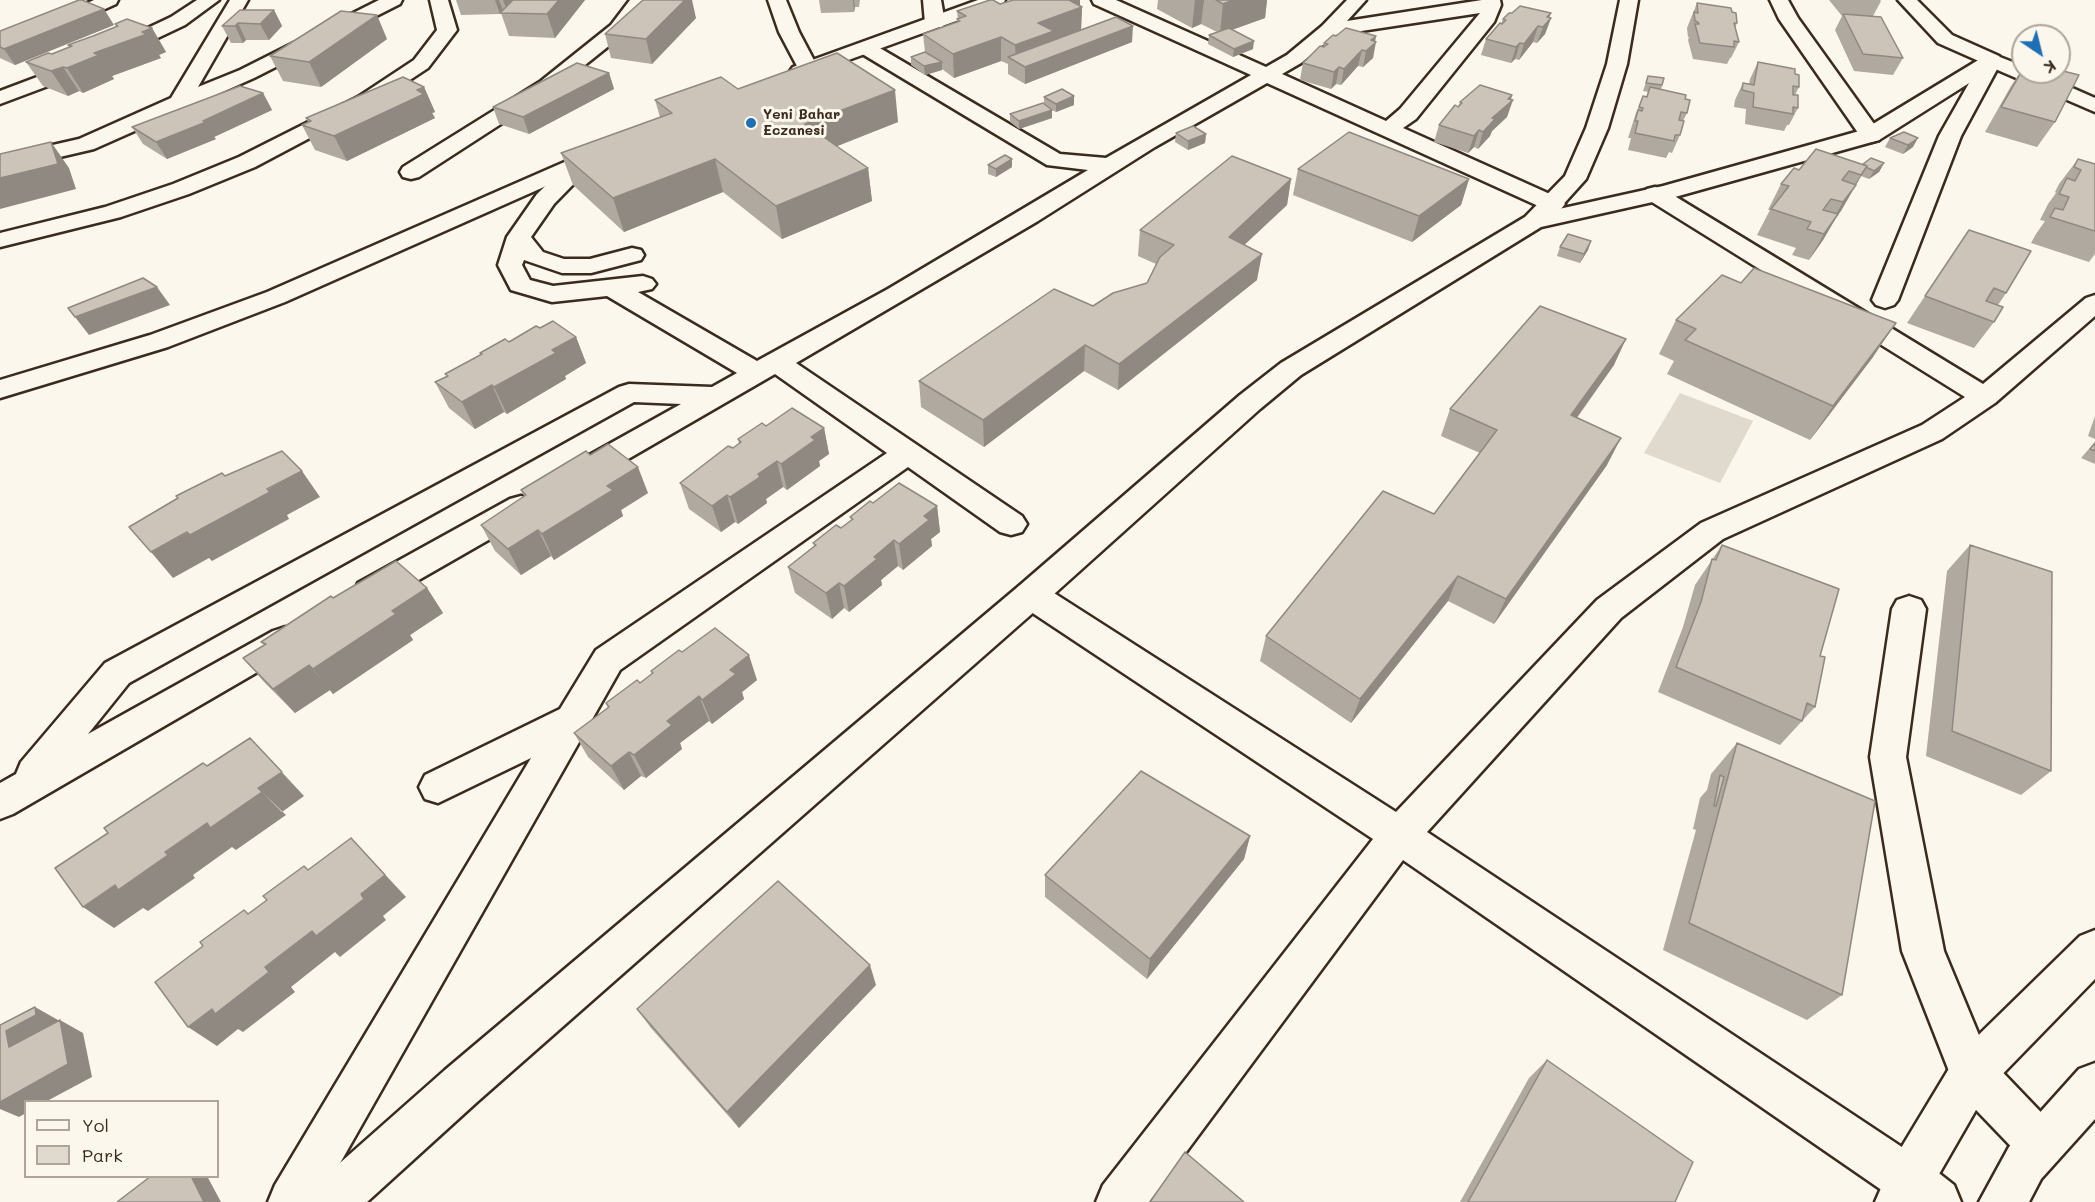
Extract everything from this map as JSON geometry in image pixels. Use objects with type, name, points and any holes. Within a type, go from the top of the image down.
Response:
[{"type":"street","points":[[0,44],[54,25],[109,0]]},
{"type":"street","points":[[0,98],[81,67],[178,21],[210,0]]},
{"type":"street","points":[[179,102],[238,0]]},
{"type":"street","points":[[355,18],[366,0]]},
{"type":"street","points":[[0,164],[86,144],[248,74],[393,0]]},
{"type":"street","points":[[0,240],[113,212],[181,189],[247,162],[365,101],[421,64],[447,30],[439,0]]},
{"type":"street","points":[[411,172],[548,85],[618,28],[639,0]]},
{"type":"street","points":[[777,0],[789,32],[808,68]]},
{"type":"street","points":[[783,77],[866,48],[933,11],[996,0]]},
{"type":"street","points":[[1101,0],[1389,129],[1543,213],[1655,194],[1871,135],[1992,60]]},
{"type":"street","points":[[344,607],[979,246],[1111,165],[1294,59],[1329,30],[1357,0]]},
{"type":"street","points":[[332,1202],[461,1086],[1250,402],[1291,369],[1543,213],[1575,179],[1597,128],[1617,64],[1629,0]]},
{"type":"street","points":[[1779,0],[1789,19],[1871,135]]},
{"type":"street","points":[[1907,0],[1945,39],[2095,106]]},
{"type":"street","points":[[1329,30],[1491,2],[1487,18],[1479,28],[1408,114],[1389,129]]},
{"type":"street","points":[[866,48],[1055,160],[1111,165]]},
{"type":"street","points":[[1884,300],[1950,136],[1992,60]]},
{"type":"street","points":[[0,389],[159,341],[276,297],[630,141]]},
{"type":"street","points":[[587,159],[546,199],[519,237],[510,265],[520,285],[552,294],[643,284]]},
{"type":"street","points":[[1655,194],[1985,397]]},
{"type":"street","points":[[519,237],[534,257],[562,266],[591,266],[632,255]]},
{"type":"street","points":[[612,288],[767,368],[908,453],[1011,525]]},
{"type":"street","points":[[1120,1202],[1399,835],[1609,609],[1712,531],[1932,432],[1985,397],[2095,303]]},
{"type":"street","points":[[11,795],[117,673],[629,393],[717,396]]},
{"type":"street","points":[[292,1202],[608,660],[908,453]]},
{"type":"street","points":[[1030,595],[1399,835],[1915,1194],[1972,1073],[2095,950]]},
{"type":"street","points":[[1909,609],[1888,757],[1923,951],[1972,1073],[2042,1145]]},
{"type":"street","points":[[11,795],[313,624]]},
{"type":"street","points":[[438,787],[573,720]]},
{"type":"street","points":[[2003,1202],[2025,1163],[2095,1085]]},
{"type":"green space","points":[[1680,393],[1753,421],[1720,483],[1644,453]]},
{"type":"building","points":[[79,0],[104,9],[4,49],[0,47],[0,31]]},
{"type":"building","points":[[513,0],[559,0],[547,14],[500,13]]},
{"type":"building","points":[[643,0],[685,0],[646,39],[605,34]]},
{"type":"building","points":[[990,0],[1000,4],[1013,0],[1069,0],[1082,7],[1038,23],[1054,31],[1015,45],[1001,37],[953,54],[923,34],[960,21],[957,19],[966,16],[957,11]]},
{"type":"building","points":[[1216,0],[1233,0],[1223,4]]},
{"type":"building","points":[[1697,3],[1731,8],[1732,12],[1736,13],[1737,23],[1734,23],[1739,42],[1734,41],[1734,47],[1700,43],[1695,24],[1699,24],[1695,21],[1694,12],[1698,13]]},
{"type":"building","points":[[1520,6],[1551,13],[1547,17],[1551,18],[1543,27],[1538,26],[1524,44],[1520,43],[1516,47],[1486,39],[1500,23],[1506,20],[1503,19],[1509,13]]},
{"type":"building","points":[[240,10],[274,10],[260,24],[238,23],[235,26],[222,26]]},
{"type":"building","points":[[341,11],[377,15],[309,62],[270,56]]},
{"type":"building","points":[[1843,14],[1881,17],[1903,58],[1863,54]]},
{"type":"building","points":[[1116,17],[1133,26],[1025,67],[1008,57]]},
{"type":"building","points":[[127,19],[152,28],[142,32],[147,34],[94,53],[99,55],[67,68],[51,71],[26,62],[72,46],[68,45],[118,26],[115,24]]},
{"type":"building","points":[[1229,28],[1254,41],[1234,49],[1209,35]]},
{"type":"building","points":[[1346,28],[1376,36],[1371,40],[1376,42],[1366,51],[1362,50],[1344,69],[1339,67],[1334,72],[1303,63],[1320,46],[1324,47],[1328,44],[1324,43],[1333,35],[1336,36]]},
{"type":"building","points":[[925,52],[942,62],[924,66],[911,57]]},
{"type":"building","points":[[837,53],[895,90],[805,124],[868,168],[776,206],[715,159],[613,198],[561,153],[672,113],[655,100],[721,77],[738,89]]},
{"type":"building","points":[[1758,62],[1795,69],[1795,74],[1799,75],[1799,87],[1793,86],[1793,95],[1798,95],[1798,108],[1793,107],[1793,114],[1753,107],[1754,93],[1742,90],[1743,83],[1754,85]]},
{"type":"building","points":[[577,63],[609,73],[523,117],[493,107]]},
{"type":"building","points":[[2071,73],[2079,75],[2055,122],[2001,107],[2014,84],[2071,84]]},
{"type":"building","points":[[1648,76],[1664,78],[1662,85],[1646,83]]},
{"type":"building","points":[[403,77],[424,87],[417,90],[424,94],[334,136],[302,125],[311,121],[306,118]]},
{"type":"building","points":[[1480,85],[1512,95],[1508,99],[1513,100],[1492,118],[1495,119],[1483,132],[1479,130],[1474,136],[1439,125],[1455,105],[1458,107],[1462,103],[1460,102]]},
{"type":"building","points":[[240,86],[263,93],[203,121],[206,122],[156,142],[132,127]]},
{"type":"building","points":[[1650,87],[1686,95],[1685,99],[1690,100],[1687,113],[1681,112],[1679,120],[1684,121],[1680,135],[1675,135],[1674,141],[1635,133],[1638,110],[1642,111],[1643,108],[1639,107],[1643,96],[1647,97]]},
{"type":"building","points":[[1062,89],[1074,96],[1056,104],[1044,97]]},
{"type":"building","points":[[1043,103],[1052,110],[1019,121],[1010,114]]},
{"type":"building","points":[[1193,126],[1206,134],[1188,141],[1176,133]]},
{"type":"building","points":[[1349,132],[1469,179],[1419,216],[1298,169]]},
{"type":"building","points":[[1904,132],[1918,138],[1908,145],[1890,138]]},
{"type":"building","points":[[51,142],[58,164],[0,178],[0,154]]},
{"type":"building","points":[[1816,149],[1867,166],[1861,175],[1849,171],[1842,180],[1856,185],[1843,202],[1831,199],[1823,210],[1838,214],[1824,234],[1807,229],[1811,222],[1771,209],[1789,186],[1781,184],[1794,168],[1799,170]]},
{"type":"building","points":[[1005,155],[1012,159],[996,169],[988,165]]},
{"type":"building","points":[[1232,156],[1291,179],[1229,237],[1262,254],[1119,364],[1085,345],[983,420],[919,381],[1054,289],[1093,306],[1113,293],[1147,283],[1160,257],[1174,245],[1140,230]]},
{"type":"building","points":[[1871,158],[1884,163],[1874,171],[1863,164]]},
{"type":"building","points":[[2078,159],[2095,164],[2095,231],[2050,217],[2055,208],[2063,210],[2069,197],[2059,194],[2067,178],[2075,181],[2081,170],[2074,167]]},
{"type":"building","points":[[1969,230],[2031,251],[2006,293],[1994,288],[1986,301],[2003,307],[1994,322],[1925,296]]},
{"type":"building","points":[[1568,234],[1591,241],[1584,254],[1560,247]]},
{"type":"building","points":[[1754,268],[1896,323],[1833,406],[1685,340],[1696,329],[1676,320],[1722,275],[1741,283]]},
{"type":"building","points":[[143,278],[157,287],[75,317],[68,308]]},
{"type":"building","points":[[1540,306],[1626,339],[1571,415],[1621,438],[1506,599],[1458,576],[1360,699],[1266,636],[1383,491],[1434,514],[1497,430],[1450,409]]},
{"type":"building","points":[[553,321],[576,337],[552,350],[556,353],[494,387],[492,385],[462,402],[435,382],[505,339],[509,342],[536,326],[540,328]]},
{"type":"building","points":[[792,408],[824,428],[811,437],[815,440],[781,464],[777,461],[758,474],[760,477],[712,506],[680,483],[728,446],[733,448],[741,442],[738,439],[762,423],[766,426]]},
{"type":"building","points":[[608,444],[638,467],[607,486],[613,490],[542,534],[538,530],[508,549],[481,525],[526,495],[521,490],[586,451],[590,455]]},
{"type":"building","points":[[282,451],[302,471],[267,489],[270,492],[190,535],[187,532],[151,552],[129,527],[178,498],[176,496],[222,473],[225,476]]},
{"type":"building","points":[[899,483],[937,506],[924,516],[929,520],[899,544],[894,540],[874,557],[877,559],[844,586],[839,583],[826,593],[788,567],[816,545],[813,543],[836,525],[841,528],[853,519],[850,517],[870,501],[873,503]]},
{"type":"building","points":[[1722,545],[1839,589],[1820,656],[1825,657],[1815,707],[1807,703],[1802,721],[1676,667],[1701,602],[1712,559],[1716,560]]},
{"type":"building","points":[[1970,545],[2052,572],[2051,771],[1952,731]]},
{"type":"building","points":[[396,561],[427,588],[392,611],[396,614],[313,669],[309,665],[273,689],[243,658],[266,644],[261,642],[331,596],[333,598]]},
{"type":"building","points":[[715,628],[749,655],[730,670],[736,674],[702,700],[699,696],[667,721],[672,725],[634,755],[629,752],[611,766],[574,733],[609,707],[606,703],[637,680],[640,683],[653,673],[651,671],[679,650],[682,652]]},
{"type":"building","points":[[250,738],[282,772],[258,788],[262,792],[210,828],[207,823],[165,852],[168,855],[118,890],[115,885],[83,907],[55,868],[108,833],[104,828],[203,763],[207,766]]},
{"type":"building","points":[[1737,743],[1875,801],[1842,995],[1689,923]]},
{"type":"building","points":[[1141,771],[1250,836],[1150,959],[1045,875]]},
{"type":"building","points":[[1720,775],[1724,777],[1716,806],[1714,806]]},
{"type":"building","points":[[351,838],[385,875],[361,894],[364,899],[316,936],[312,931],[265,967],[269,972],[215,1014],[212,1009],[188,1027],[155,982],[203,946],[200,942],[244,910],[248,914],[267,900],[263,896],[304,866],[308,870]]},
{"type":"building","points":[[778,881],[870,965],[727,1112],[637,1009]]},
{"type":"building","points":[[35,1007],[36,1015],[6,1031],[9,1047],[60,1020],[68,1064],[0,1102],[0,1025]]},
{"type":"building","points":[[1547,1060],[1693,1162],[1675,1202],[1468,1202]]},
{"type":"building","points":[[1185,1152],[1244,1202],[1150,1202]]},
{"type":"building","points":[[148,1178],[192,1178],[204,1202],[117,1202]]},
{"type":"place","name":"Yeni Bahar Eczanesi","points":[[751,123]]}]
